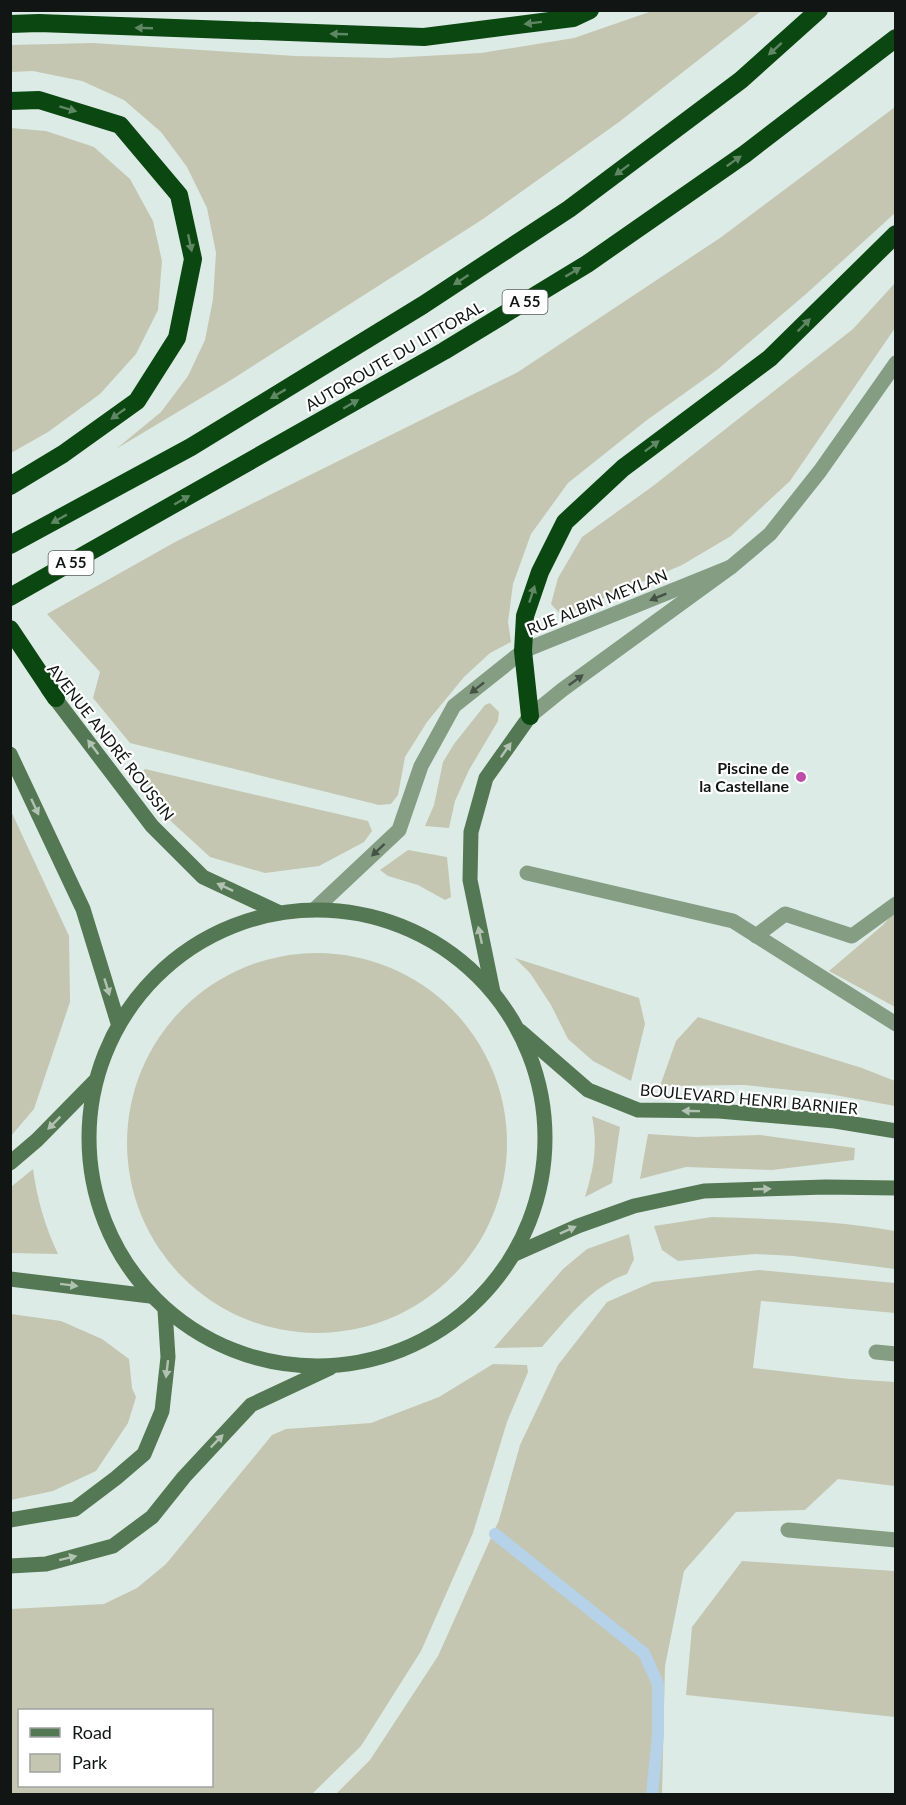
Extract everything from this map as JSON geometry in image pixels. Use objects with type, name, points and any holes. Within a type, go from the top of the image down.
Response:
[{"type":"highway","points":[[10,24],[39,23],[424,37],[573,18],[590,10]]},
{"type":"highway","name":"AUTOROUTE DU LITTORAL","points":[[10,545],[191,447],[403,318],[569,209],[741,80],[819,10]]},
{"type":"highway","name":"AUTOROUTE DU LITTORAL","points":[[10,597],[444,351],[587,264],[745,154],[896,38]]},
{"type":"highway","points":[[10,101],[39,100],[120,125],[179,195],[193,259],[177,338],[137,400],[63,454],[10,486]]},
{"type":"highway","points":[[530,716],[523,651],[525,616],[540,572],[565,522],[622,468],[770,358],[896,234]]},
{"type":"highway","points":[[10,629],[56,698]]},
{"type":"main road","name":"AVENUE ANDRÉ ROUSSIN","points":[[10,647],[56,698],[152,826],[203,877],[278,912]]},
{"type":"main road","name":"RUE ALBIN MEYLAN","points":[[493,992],[470,880],[471,832],[486,778],[530,716]]},
{"type":"main road","points":[[10,754],[83,909],[118,1023]]},
{"type":"main road","points":[[10,1566],[45,1564],[113,1546],[152,1517],[184,1477],[251,1405],[331,1368],[387,1357],[439,1332],[483,1296],[515,1254],[539,1196],[545,1139],[539,1082],[518,1029],[493,992],[457,957],[414,930],[366,914],[315,909],[278,912],[215,933],[160,971],[118,1023],[95,1081],[87,1136],[94,1191],[113,1243],[150,1296],[165,1310],[214,1344],[271,1364],[331,1368]]},
{"type":"main road","name":"BOULEVARD HENRI BARNIER","points":[[518,1029],[588,1090],[638,1110],[719,1111],[835,1121],[896,1131]]},
{"type":"main road","points":[[10,1163],[37,1140],[95,1081]]},
{"type":"main road","points":[[515,1254],[578,1226],[634,1206],[704,1191],[826,1187],[896,1188]]},
{"type":"main road","points":[[10,1279],[150,1296]]},
{"type":"main road","points":[[10,1520],[75,1509],[144,1454],[162,1411],[168,1357],[165,1310]]},
{"type":"street","name":"RUE ALBIN MEYLAN","points":[[530,716],[562,690],[731,567],[770,534],[820,471],[896,363]]},
{"type":"street","name":"RUE ALBIN MEYLAN","points":[[315,909],[399,830],[421,766],[454,706],[523,651],[731,567]]},
{"type":"street","points":[[527,873],[733,921],[896,1024]]},
{"type":"street","points":[[756,936],[784,914],[852,936],[896,904]]},
{"type":"street","points":[[876,1352],[896,1354]]},
{"type":"street","points":[[788,1530],[896,1540]]},
{"type":"green space","points":[[655,10],[761,11],[619,122],[483,219],[231,380],[116,449],[161,412],[188,376],[205,340],[213,299],[216,253],[207,208],[187,167],[161,132],[124,100],[82,81],[33,71],[11,72],[11,45],[93,43],[295,56],[388,58],[481,53],[574,38]]},
{"type":"green space","points":[[895,107],[895,213],[806,294],[717,370],[647,420],[568,483],[531,534],[513,584],[508,622],[511,642],[490,653],[464,677],[427,722],[405,757],[398,795],[391,804],[379,805],[130,743],[93,698],[100,672],[47,614],[177,541],[518,372],[720,238]]},
{"type":"green space","points":[[11,128],[46,131],[94,147],[130,179],[153,221],[162,261],[158,310],[136,354],[100,394],[48,432],[11,453]]},
{"type":"green space","points":[[895,283],[895,328],[790,481],[731,536],[682,565],[562,616],[551,604],[558,578],[582,537],[653,486],[853,329]]},
{"type":"green space","points":[[490,703],[499,712],[498,721],[469,770],[455,801],[449,828],[425,826],[434,805],[443,762],[454,744],[485,705]]},
{"type":"green space","points":[[145,769],[368,821],[372,831],[364,842],[319,866],[265,873],[210,857],[163,814],[140,774]]},
{"type":"green space","points":[[11,811],[69,936],[70,1002],[34,1109],[11,1136]]},
{"type":"green space","points":[[408,850],[447,857],[451,897],[445,900],[418,885],[388,876],[380,870]]},
{"type":"green space","points":[[895,911],[895,1007],[829,971],[883,925]]},
{"type":"green space","points":[[317,953],[354,956],[390,967],[407,975],[438,996],[464,1022],[485,1053],[493,1070],[504,1106],[507,1143],[504,1180],[493,1216],[485,1233],[464,1264],[438,1290],[407,1311],[390,1319],[354,1330],[317,1333],[280,1330],[244,1319],[227,1311],[196,1290],[170,1264],[149,1233],[141,1216],[130,1180],[127,1143],[130,1106],[141,1070],[149,1053],[170,1022],[196,996],[227,975],[244,967],[280,956]]},
{"type":"green space","points":[[515,958],[639,998],[645,1024],[631,1081],[593,1061],[568,1039],[551,1005],[530,973]]},
{"type":"green space","points":[[698,1017],[862,1068],[895,1081],[895,1106],[829,1094],[744,1085],[660,1086],[676,1041]]},
{"type":"green space","points":[[592,1116],[620,1127],[612,1183],[585,1197],[594,1157],[595,1137]]},
{"type":"green space","points":[[648,1134],[696,1137],[760,1135],[855,1148],[854,1160],[772,1170],[686,1167],[640,1179]]},
{"type":"green space","points":[[33,1169],[42,1212],[58,1254],[11,1253],[11,1187]]},
{"type":"green space","points":[[712,1217],[827,1222],[895,1231],[895,1269],[793,1256],[755,1254],[678,1261],[662,1250],[654,1226]]},
{"type":"green space","points":[[629,1234],[634,1259],[627,1274],[614,1279],[591,1295],[542,1347],[494,1348],[563,1269],[587,1249]]},
{"type":"green space","points":[[759,1270],[895,1283],[895,1313],[761,1301],[753,1368],[895,1382],[895,1486],[838,1479],[805,1510],[736,1512],[684,1571],[665,1666],[662,1794],[336,1794],[370,1760],[438,1656],[499,1520],[520,1445],[558,1365],[607,1302],[653,1282]]},
{"type":"green space","points":[[11,1314],[61,1321],[102,1339],[129,1359],[132,1388],[136,1397],[128,1423],[96,1471],[53,1491],[11,1500]]},
{"type":"green space","points":[[493,1364],[527,1365],[528,1372],[507,1422],[473,1533],[421,1651],[361,1746],[312,1794],[11,1794],[11,1609],[104,1604],[137,1588],[166,1564],[272,1435],[286,1429],[371,1423],[439,1397]]},
{"type":"green space","points":[[742,1561],[895,1571],[895,1717],[686,1695],[692,1627]]},
{"type":"waterway","points":[[495,1534],[644,1653],[658,1684],[658,1735],[652,1794]]},
{"type":"place","name":"Piscine de la Castellane","points":[[801,777]]}]
